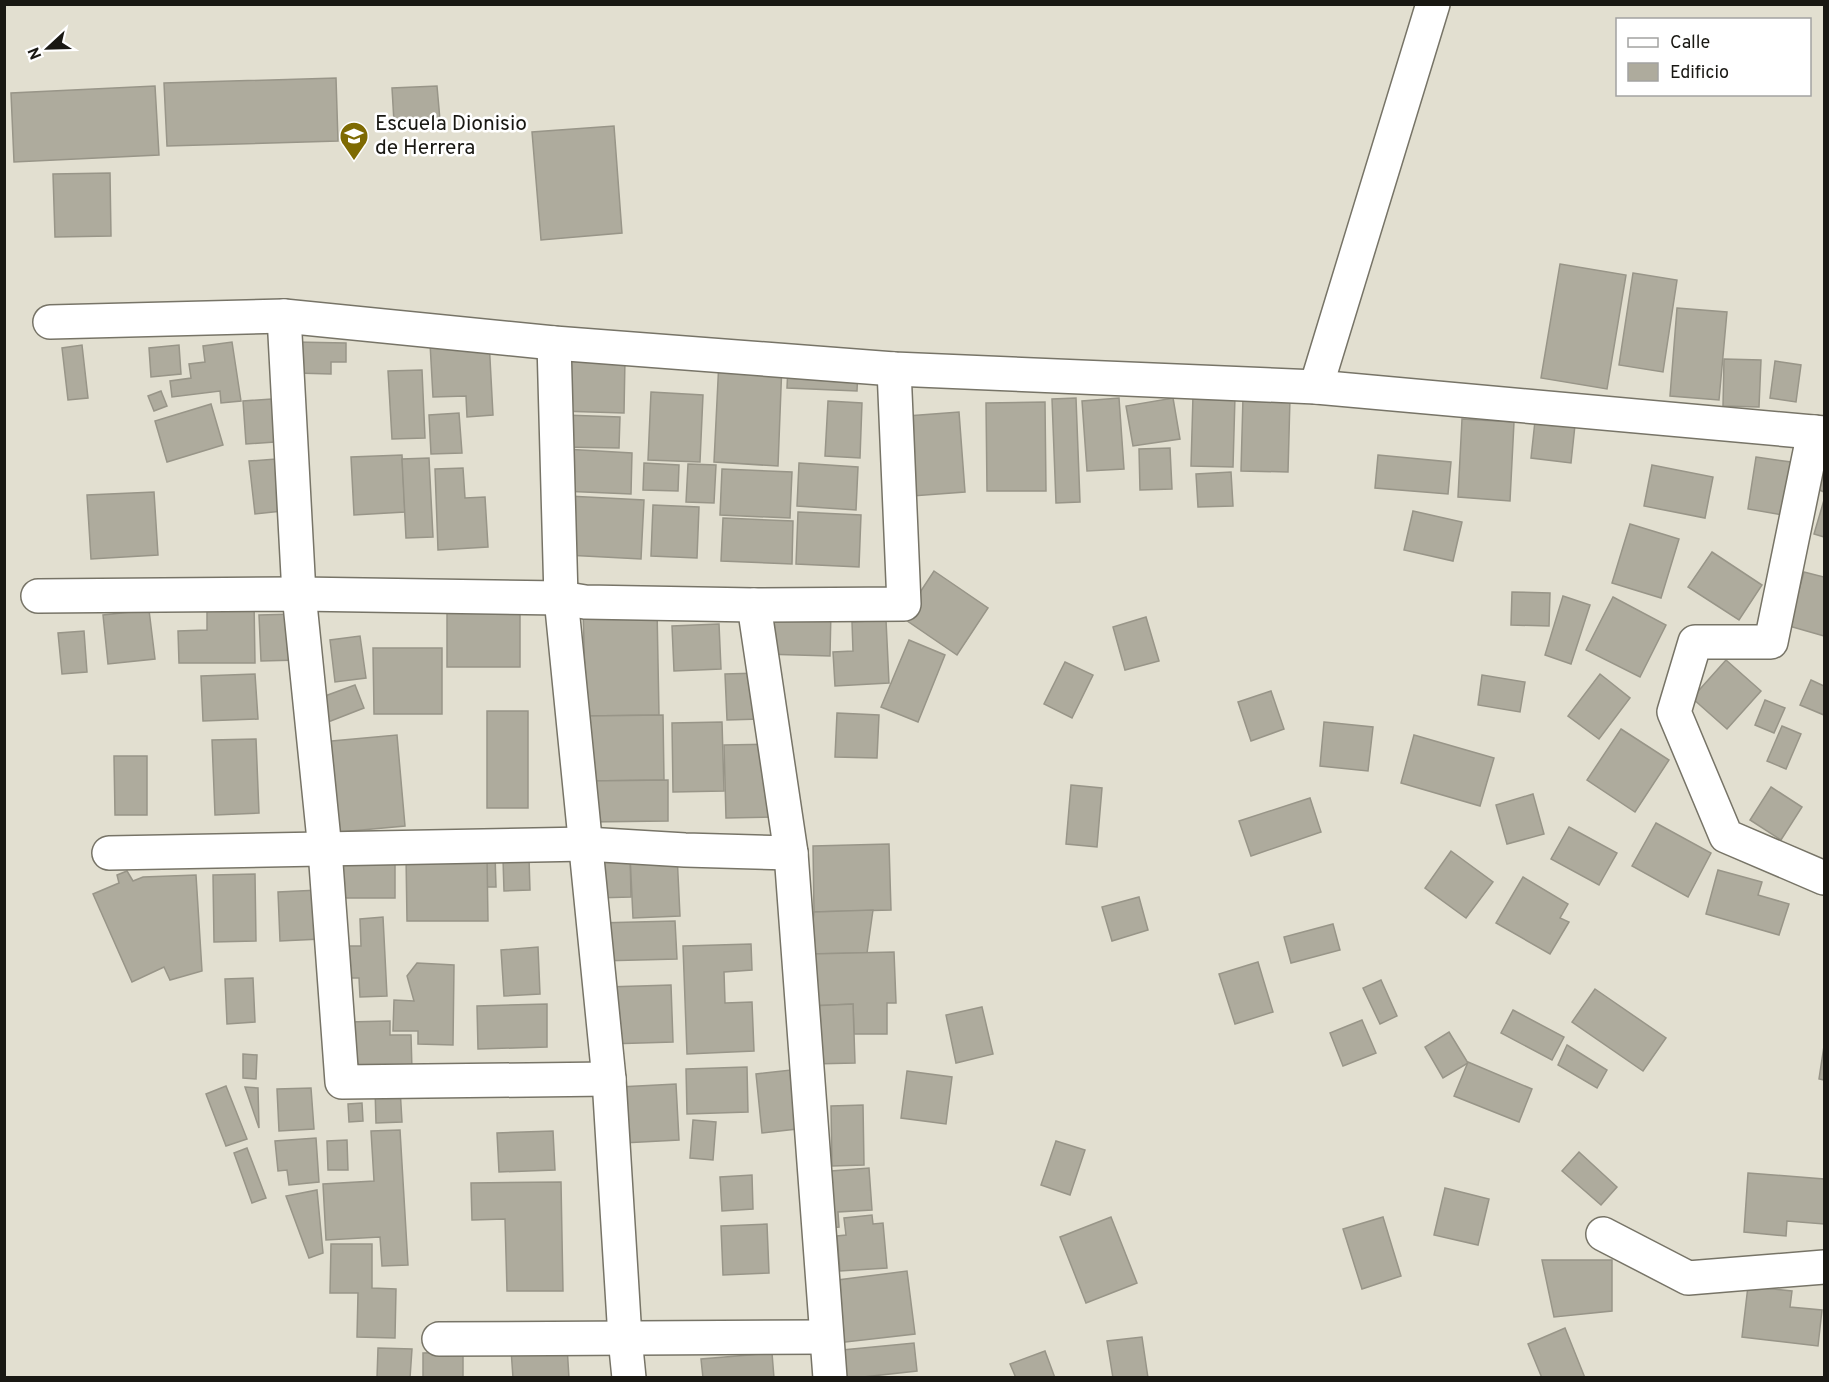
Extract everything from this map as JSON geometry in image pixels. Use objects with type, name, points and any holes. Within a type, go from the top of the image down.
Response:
[{"type":"street","points":[[1316,387],[1433,4]]},
{"type":"street","points":[[284,316],[299,594],[325,850],[342,1082],[609,1079]]},
{"type":"street","points":[[50,322],[284,316],[554,343],[894,369],[1316,387],[1819,433],[1772,642],[1695,642],[1674,712],[1726,836],[1824,878]]},
{"type":"street","points":[[554,343],[561,598],[609,1079],[629,1377]]},
{"type":"street","points":[[38,596],[299,594],[561,598],[585,602],[754,605],[904,604],[894,369]]},
{"type":"street","points":[[754,605],[791,853],[830,1377]]},
{"type":"street","points":[[109,853],[586,844],[674,850],[791,853]]},
{"type":"street","points":[[1603,1234],[1688,1278],[1824,1267]]},
{"type":"street","points":[[440,1339],[826,1337]]},
{"type":"building","points":[[336,78],[338,141],[167,146],[164,83]]},
{"type":"building","points":[[155,86],[159,155],[14,162],[11,93]]},
{"type":"building","points":[[437,86],[440,120],[394,122],[392,88]]},
{"type":"building","points":[[614,126],[622,233],[541,240],[532,132]]},
{"type":"building","points":[[110,173],[111,236],[55,237],[53,174]]},
{"type":"building","points":[[1560,264],[1626,275],[1607,389],[1541,378]]},
{"type":"building","points":[[1633,273],[1677,280],[1663,372],[1619,365]]},
{"type":"building","points":[[1677,308],[1727,312],[1719,400],[1670,396]]},
{"type":"building","points":[[489,340],[493,415],[467,417],[466,396],[433,397],[430,343]]},
{"type":"building","points":[[232,342],[241,401],[221,403],[220,391],[172,397],[170,381],[191,378],[189,364],[205,362],[203,346]]},
{"type":"building","points":[[295,342],[346,343],[346,362],[331,362],[331,374],[295,373]]},
{"type":"building","points":[[82,345],[88,398],[68,400],[62,348]]},
{"type":"building","points":[[179,345],[181,374],[151,377],[149,348]]},
{"type":"building","points":[[560,356],[625,358],[624,413],[559,411]]},
{"type":"building","points":[[1724,359],[1761,360],[1759,407],[1723,406]]},
{"type":"building","points":[[719,360],[782,363],[778,466],[714,462]]},
{"type":"building","points":[[1775,361],[1801,365],[1796,402],[1770,398]]},
{"type":"building","points":[[788,366],[858,369],[857,391],[787,388]]},
{"type":"building","points":[[422,370],[425,438],[392,439],[388,371]]},
{"type":"building","points":[[161,391],[167,406],[154,411],[148,396]]},
{"type":"building","points":[[651,392],[703,395],[700,462],[648,460]]},
{"type":"building","points":[[1193,395],[1235,396],[1233,467],[1191,466]]},
{"type":"building","points":[[1243,397],[1290,398],[1288,472],[1241,471]]},
{"type":"building","points":[[286,398],[289,441],[246,444],[243,401]]},
{"type":"building","points":[[1076,398],[1080,502],[1056,503],[1052,399]]},
{"type":"building","points":[[1119,398],[1124,469],[1087,471],[1082,401]]},
{"type":"building","points":[[1173,398],[1180,439],[1133,446],[1126,406]]},
{"type":"building","points":[[828,401],[862,403],[860,458],[825,456]]},
{"type":"building","points":[[1045,402],[1046,491],[987,491],[986,403]]},
{"type":"building","points":[[211,404],[223,445],[167,462],[155,421]]},
{"type":"building","points":[[959,412],[965,492],[912,496],[907,416]]},
{"type":"building","points":[[459,413],[462,453],[431,454],[429,415]]},
{"type":"building","points":[[564,415],[620,417],[619,448],[563,447]]},
{"type":"building","points":[[1462,419],[1514,422],[1510,501],[1458,497]]},
{"type":"building","points":[[1535,421],[1575,425],[1571,463],[1531,458]]},
{"type":"building","points":[[1170,448],[1172,489],[1140,490],[1139,449]]},
{"type":"building","points":[[564,449],[632,453],[631,494],[561,491]]},
{"type":"building","points":[[402,455],[405,512],[354,515],[351,457]]},
{"type":"building","points":[[1378,455],[1451,462],[1448,494],[1375,488]]},
{"type":"building","points":[[1756,457],[1791,462],[1783,515],[1748,509]]},
{"type":"building","points":[[1824,457],[1824,492],[1815,488]]},
{"type":"building","points":[[429,458],[433,537],[406,538],[402,459]]},
{"type":"building","points":[[276,459],[282,511],[255,514],[249,461]]},
{"type":"building","points":[[644,463],[679,465],[678,491],[643,490]]},
{"type":"building","points":[[799,463],[858,467],[856,510],[797,506]]},
{"type":"building","points":[[688,464],[716,465],[714,503],[686,502]]},
{"type":"building","points":[[1652,465],[1713,477],[1705,518],[1644,506]]},
{"type":"building","points":[[463,468],[465,498],[485,497],[488,547],[438,550],[435,469]]},
{"type":"building","points":[[722,469],[792,472],[790,518],[720,515]]},
{"type":"building","points":[[1231,472],[1233,506],[1198,507],[1196,474]]},
{"type":"building","points":[[154,492],[158,555],[91,559],[87,495]]},
{"type":"building","points":[[568,496],[644,500],[641,559],[566,555]]},
{"type":"building","points":[[1824,500],[1824,537],[1814,534]]},
{"type":"building","points":[[653,505],[699,507],[697,558],[651,556]]},
{"type":"building","points":[[1413,511],[1462,522],[1453,561],[1404,550]]},
{"type":"building","points":[[798,512],[861,515],[859,567],[796,564]]},
{"type":"building","points":[[723,518],[793,521],[792,564],[721,561]]},
{"type":"building","points":[[1630,524],[1679,539],[1661,598],[1612,583]]},
{"type":"building","points":[[1712,552],[1762,585],[1739,620],[1688,587]]},
{"type":"building","points":[[934,571],[988,608],[957,655],[903,618]]},
{"type":"building","points":[[1804,572],[1824,577],[1824,636],[1789,626]]},
{"type":"building","points":[[1512,592],[1550,593],[1549,626],[1511,625]]},
{"type":"building","points":[[1563,596],[1590,605],[1571,664],[1545,655]]},
{"type":"building","points":[[1613,597],[1666,625],[1640,677],[1586,650]]},
{"type":"building","points":[[254,601],[255,663],[179,663],[178,631],[207,630],[207,602]]},
{"type":"building","points":[[657,608],[659,715],[586,716],[583,609]]},
{"type":"building","points":[[764,608],[831,610],[830,656],[763,654]]},
{"type":"building","points":[[149,610],[155,659],[108,664],[103,615]]},
{"type":"building","points":[[447,610],[520,610],[520,667],[447,667]]},
{"type":"building","points":[[297,614],[299,660],[261,661],[259,615]]},
{"type":"building","points":[[1146,617],[1159,661],[1125,670],[1113,627]]},
{"type":"building","points":[[886,620],[889,683],[835,686],[833,652],[853,651],[852,622]]},
{"type":"building","points":[[719,624],[721,669],[674,671],[672,626]]},
{"type":"building","points":[[84,631],[87,672],[62,674],[58,633]]},
{"type":"building","points":[[360,636],[366,678],[335,682],[330,640]]},
{"type":"building","points":[[909,640],[945,655],[918,722],[881,707]]},
{"type":"building","points":[[373,648],[442,648],[442,714],[374,714]]},
{"type":"building","points":[[1726,660],[1761,691],[1727,729],[1692,698]]},
{"type":"building","points":[[1065,662],[1093,675],[1072,718],[1044,704]]},
{"type":"building","points":[[759,673],[760,719],[727,720],[725,674]]},
{"type":"building","points":[[255,674],[258,719],[203,721],[201,676]]},
{"type":"building","points":[[1600,674],[1630,698],[1599,739],[1568,716]]},
{"type":"building","points":[[1482,675],[1525,682],[1520,712],[1478,705]]},
{"type":"building","points":[[1811,680],[1824,686],[1824,715],[1800,705]]},
{"type":"building","points":[[355,685],[364,708],[323,724],[314,700]]},
{"type":"building","points":[[1271,691],[1284,729],[1251,741],[1238,702]]},
{"type":"building","points":[[1765,700],[1785,708],[1774,733],[1755,725]]},
{"type":"building","points":[[487,711],[528,711],[528,808],[487,808]]},
{"type":"building","points":[[837,713],[879,715],[877,758],[835,757]]},
{"type":"building","points":[[663,715],[664,780],[587,781],[586,716]]},
{"type":"building","points":[[722,722],[724,791],[673,792],[672,723]]},
{"type":"building","points":[[1324,722],[1373,727],[1368,771],[1320,766]]},
{"type":"building","points":[[1782,726],[1801,734],[1786,769],[1767,761]]},
{"type":"building","points":[[1621,729],[1669,760],[1635,812],[1587,780]]},
{"type":"building","points":[[397,735],[405,826],[329,833],[321,742]]},
{"type":"building","points":[[1414,735],[1494,758],[1480,806],[1401,783]]},
{"type":"building","points":[[256,739],[259,813],[215,815],[212,740]]},
{"type":"building","points":[[772,744],[774,817],[726,818],[724,745]]},
{"type":"building","points":[[114,756],[147,756],[147,815],[115,815]]},
{"type":"building","points":[[668,780],[668,821],[588,822],[587,781]]},
{"type":"building","points":[[1071,785],[1102,788],[1097,847],[1066,844]]},
{"type":"building","points":[[1771,787],[1802,807],[1781,840],[1750,820]]},
{"type":"building","points":[[1533,794],[1544,834],[1507,844],[1496,805]]},
{"type":"building","points":[[1310,798],[1321,832],[1251,856],[1239,821]]},
{"type":"building","points":[[1656,823],[1711,853],[1688,897],[1632,866]]},
{"type":"building","points":[[1569,827],[1617,853],[1599,885],[1551,859]]},
{"type":"building","points":[[889,844],[891,910],[814,912],[813,846]]},
{"type":"building","points":[[630,851],[631,897],[595,898],[593,852]]},
{"type":"building","points":[[1451,851],[1493,882],[1466,918],[1425,888]]},
{"type":"building","points":[[677,854],[680,916],[633,918],[630,855]]},
{"type":"building","points":[[472,855],[495,855],[496,887],[472,887]]},
{"type":"building","points":[[406,856],[487,856],[488,921],[407,921]]},
{"type":"building","points":[[529,858],[530,890],[504,891],[503,859]]},
{"type":"building","points":[[334,860],[395,860],[395,898],[334,898]]},
{"type":"building","points":[[1718,870],[1762,882],[1758,895],[1789,904],[1779,935],[1706,914]]},
{"type":"building","points":[[127,871],[133,881],[143,877],[196,875],[202,971],[170,980],[164,967],[132,982],[93,894],[119,883],[117,875]]},
{"type":"building","points":[[255,874],[256,941],[214,942],[213,875]]},
{"type":"building","points":[[1523,877],[1568,904],[1560,918],[1569,922],[1550,954],[1496,923]]},
{"type":"building","points":[[319,890],[321,939],[280,941],[278,892]]},
{"type":"building","points":[[1139,897],[1148,930],[1112,941],[1102,907]]},
{"type":"building","points":[[873,910],[867,953],[809,954],[814,912]]},
{"type":"building","points":[[383,917],[387,996],[360,997],[359,978],[349,978],[348,946],[361,946],[360,919]]},
{"type":"building","points":[[675,921],[677,959],[599,961],[597,923]]},
{"type":"building","points":[[1333,924],[1340,950],[1291,963],[1284,937]]},
{"type":"building","points":[[751,944],[752,970],[724,972],[725,1003],[752,1002],[754,1051],[687,1054],[683,946]]},
{"type":"building","points":[[538,947],[540,994],[504,996],[501,950]]},
{"type":"building","points":[[894,952],[896,1003],[887,1003],[887,1034],[854,1034],[853,1004],[810,1006],[809,954]]},
{"type":"building","points":[[1258,962],[1273,1012],[1235,1024],[1219,974]]},
{"type":"building","points":[[417,963],[454,965],[453,1045],[418,1044],[418,1031],[393,1031],[394,1000],[414,1001],[407,976]]},
{"type":"building","points":[[253,978],[255,1022],[227,1024],[225,979]]},
{"type":"building","points":[[1381,980],[1397,1016],[1380,1024],[1363,988]]},
{"type":"building","points":[[671,985],[673,1042],[608,1044],[606,987]]},
{"type":"building","points":[[1595,989],[1666,1038],[1643,1071],[1572,1022]]},
{"type":"building","points":[[547,1004],[547,1047],[478,1049],[477,1006]]},
{"type":"building","points":[[853,1004],[855,1063],[812,1064],[810,1006]]},
{"type":"building","points":[[982,1007],[993,1054],[956,1063],[946,1015]]},
{"type":"building","points":[[1513,1010],[1564,1037],[1552,1060],[1501,1033]]},
{"type":"building","points":[[1362,1020],[1376,1053],[1343,1066],[1330,1033]]},
{"type":"building","points":[[390,1021],[390,1035],[411,1035],[412,1070],[348,1071],[347,1022]]},
{"type":"building","points":[[1449,1032],[1468,1063],[1443,1078],[1425,1047]]},
{"type":"building","points":[[1567,1045],[1607,1070],[1597,1088],[1558,1065]]},
{"type":"building","points":[[1824,1046],[1824,1080],[1819,1079]]},
{"type":"building","points":[[243,1054],[257,1055],[256,1079],[243,1078]]},
{"type":"building","points":[[1468,1062],[1532,1089],[1519,1122],[1454,1096]]},
{"type":"building","points":[[747,1067],[748,1112],[687,1114],[686,1069]]},
{"type":"building","points":[[791,1070],[797,1129],[762,1133],[756,1074]]},
{"type":"building","points":[[907,1071],[952,1077],[946,1124],[901,1118]]},
{"type":"building","points":[[676,1084],[679,1140],[623,1143],[619,1087]]},
{"type":"building","points":[[226,1086],[247,1139],[226,1146],[206,1094]]},
{"type":"building","points":[[245,1087],[258,1088],[259,1128]]},
{"type":"building","points":[[311,1088],[314,1129],[279,1131],[277,1089]]},
{"type":"building","points":[[400,1088],[402,1122],[376,1123],[375,1089]]},
{"type":"building","points":[[362,1103],[363,1121],[349,1122],[348,1104]]},
{"type":"building","points":[[863,1105],[864,1165],[832,1166],[831,1106]]},
{"type":"building","points":[[693,1120],[716,1122],[713,1160],[690,1158]]},
{"type":"building","points":[[400,1130],[408,1265],[382,1266],[380,1237],[326,1240],[323,1184],[374,1181],[371,1131]]},
{"type":"building","points":[[553,1131],[555,1170],[499,1172],[497,1133]]},
{"type":"building","points":[[316,1138],[319,1182],[289,1185],[287,1170],[278,1171],[275,1141]]},
{"type":"building","points":[[347,1140],[348,1170],[328,1170],[327,1141]]},
{"type":"building","points":[[1056,1141],[1085,1150],[1070,1195],[1041,1185]]},
{"type":"building","points":[[247,1148],[266,1198],[252,1203],[234,1153]]},
{"type":"building","points":[[1579,1152],[1617,1187],[1601,1205],[1562,1171]]},
{"type":"building","points":[[869,1168],[872,1210],[838,1212],[839,1227],[823,1229],[818,1172]]},
{"type":"building","points":[[1748,1173],[1824,1179],[1824,1224],[1787,1221],[1786,1236],[1744,1232]]},
{"type":"building","points":[[752,1175],[753,1209],[722,1211],[720,1177]]},
{"type":"building","points":[[561,1182],[563,1291],[507,1291],[505,1219],[472,1220],[471,1183]]},
{"type":"building","points":[[1445,1188],[1489,1199],[1478,1245],[1434,1235]]},
{"type":"building","points":[[317,1190],[323,1253],[309,1258],[286,1196]]},
{"type":"building","points":[[872,1215],[873,1224],[883,1223],[887,1268],[840,1271],[837,1236],[846,1235],[844,1218]]},
{"type":"building","points":[[1111,1217],[1137,1283],[1086,1303],[1060,1237]]},
{"type":"building","points":[[1383,1217],[1401,1276],[1362,1289],[1343,1229]]},
{"type":"building","points":[[767,1224],[769,1273],[723,1275],[721,1226]]},
{"type":"building","points":[[331,1244],[372,1244],[372,1288],[396,1289],[395,1338],[357,1337],[358,1293],[330,1293]]},
{"type":"building","points":[[1542,1260],[1612,1260],[1612,1311],[1554,1317]]},
{"type":"building","points":[[907,1271],[915,1334],[837,1343],[830,1281]]},
{"type":"building","points":[[1748,1286],[1792,1291],[1790,1307],[1822,1310],[1818,1346],[1742,1337]]},
{"type":"building","points":[[1565,1328],[1585,1378],[1542,1378],[1528,1344]]},
{"type":"building","points":[[1142,1337],[1148,1378],[1113,1378],[1107,1341]]},
{"type":"building","points":[[914,1343],[917,1371],[834,1378],[832,1351]]},
{"type":"building","points":[[567,1346],[569,1378],[513,1378],[511,1349]]},
{"type":"building","points":[[378,1348],[412,1349],[410,1378],[377,1378]]},
{"type":"building","points":[[1045,1351],[1055,1378],[1016,1378],[1010,1364]]},
{"type":"building","points":[[463,1352],[463,1378],[423,1378],[423,1353]]},
{"type":"building","points":[[772,1353],[774,1378],[703,1378],[701,1359]]},
{"type":"place","name":"Escuela Dionisio de Herrera","points":[[354,162]]}]
